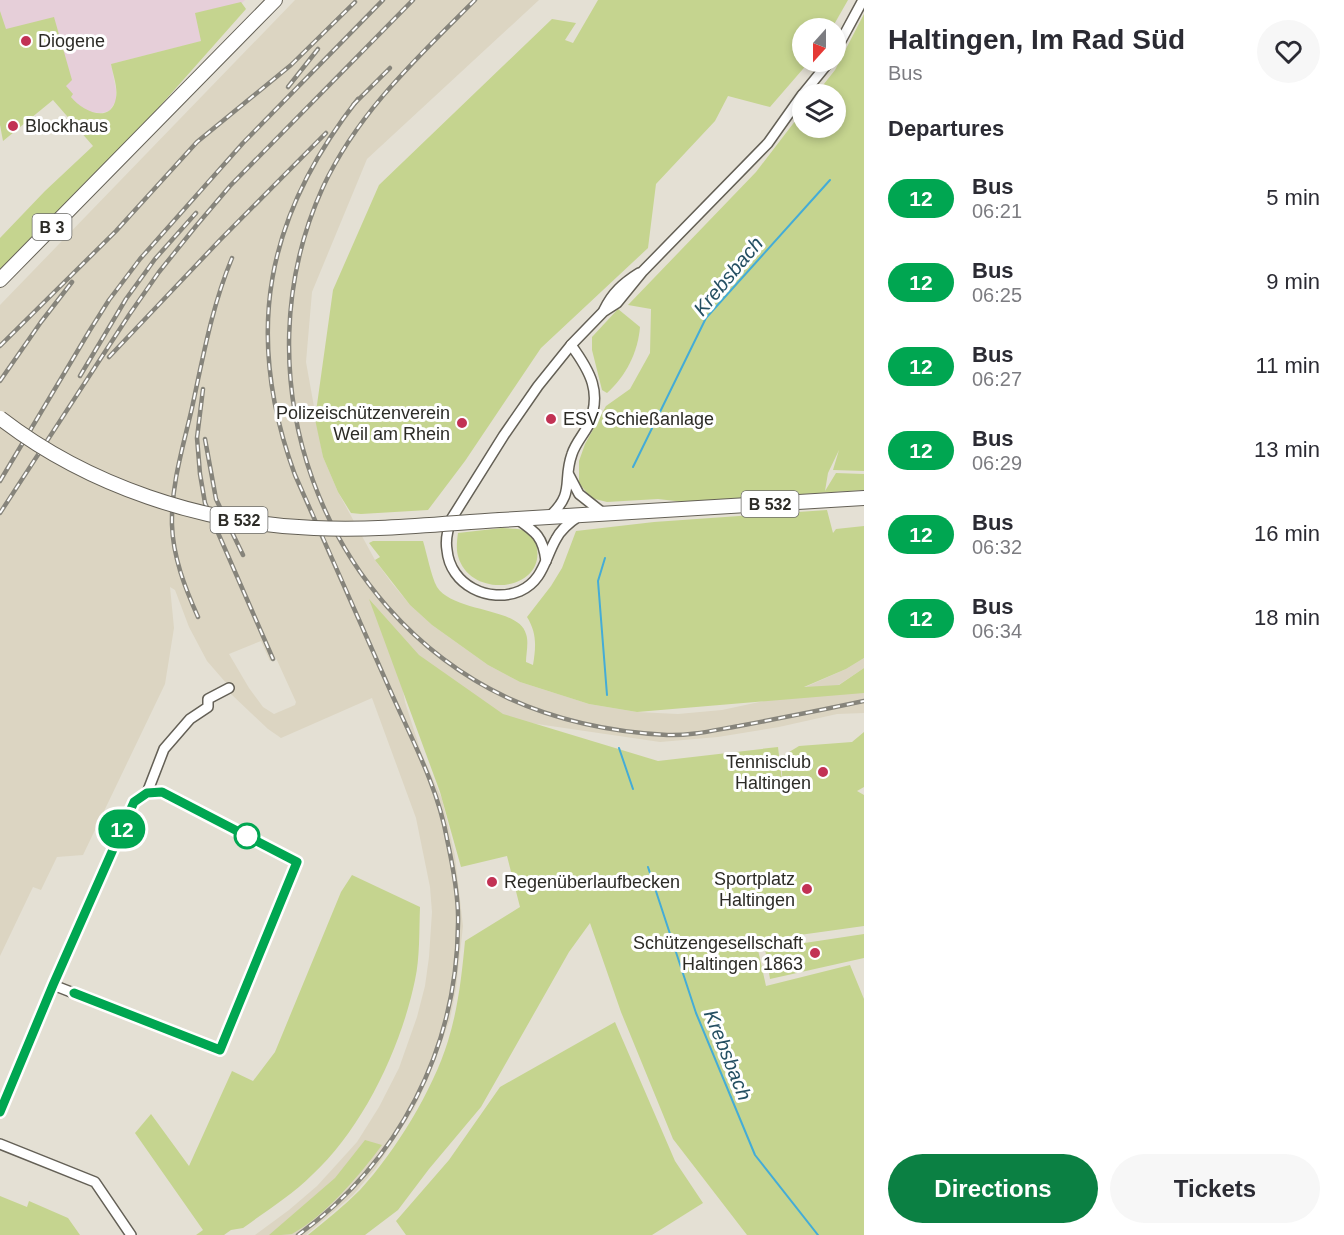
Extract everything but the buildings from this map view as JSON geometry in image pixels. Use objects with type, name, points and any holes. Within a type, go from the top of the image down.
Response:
[{"type":"main road","name":"B 3","points":[[0,280],[275,0]]},
{"type":"main road","name":"B 532","points":[[0,418],[55,454],[110,481],[181,507],[242,521],[289,527],[332,529],[864,498]]},
{"type":"street","points":[[846,31],[862,0]]},
{"type":"street","points":[[812,84],[821,72]]},
{"type":"street","points":[[579,516],[560,533],[536,579],[522,590],[500,596],[483,594],[464,583],[453,568],[447,551],[447,534],[458,507],[538,386],[571,345],[603,312],[617,303],[643,271],[768,143],[792,110]]},
{"type":"street","points":[[549,517],[564,500],[572,454],[587,428],[595,400],[588,368],[571,345]]},
{"type":"street","points":[[569,475],[579,494],[605,514]]},
{"type":"street","points":[[517,519],[537,534],[542,542],[546,561]]},
{"type":"street","points":[[147,793],[164,749],[190,719],[208,707],[208,699],[229,688]]},
{"type":"street","points":[[0,1112],[53,985],[134,802],[147,793],[162,792],[297,862],[220,1050],[53,985]]},
{"type":"street","points":[[0,1144],[95,1182],[130,1235]]},
{"type":"shaded area","points":[[0,0],[245,0],[202,41],[111,64],[116,101],[109,111],[101,113],[88,112],[77,105],[71,97],[0,36]]},
{"type":"shaded area","points":[[295,0],[539,0],[367,159],[312,292],[306,362],[323,457],[338,492],[375,560],[410,605],[432,625],[488,665],[520,682],[589,704],[637,712],[678,714],[722,710],[783,697],[846,669],[864,658],[864,668],[831,690],[864,689],[864,713],[837,714],[718,737],[660,742],[496,718],[395,644],[405,702],[421,752],[442,799],[455,856],[463,926],[456,989],[450,1019],[429,1077],[414,1109],[376,1168],[353,1195],[306,1235],[255,1235],[317,1186],[357,1142],[379,1107],[399,1068],[417,1017],[425,986],[432,912],[430,887],[416,818],[372,698],[281,738],[268,729],[231,694],[227,684],[207,661],[189,627],[175,590],[170,587],[174,628],[165,684],[83,855],[57,857],[41,890],[33,887],[0,956],[0,305]],"holes":[[[261,641],[270,661],[276,658],[296,702],[295,705],[274,714],[263,707],[229,654]]]},
{"type":"green space","points":[[598,0],[848,0],[838,18],[792,18],[792,72],[800,72],[770,107],[728,96],[715,121],[656,184],[648,248],[541,348],[465,461],[428,510],[351,513],[338,492],[323,457],[315,419],[333,290],[379,185],[552,19],[576,23],[565,40],[573,43]]},
{"type":"green space","points":[[241,2],[246,9],[137,132],[0,269],[0,238],[93,146],[53,100],[3,141],[0,125],[0,11],[6,29],[54,17],[72,80],[66,86],[73,94],[71,97],[89,111],[102,113],[113,106],[116,98],[116,85],[111,64],[201,41],[195,13]]},
{"type":"green space","points":[[864,14],[864,471],[833,470],[839,450],[828,473],[825,491],[836,473],[864,474],[864,490],[684,502],[658,499],[607,502],[591,498],[579,483],[579,461],[585,444],[606,406],[630,389],[650,353],[651,309],[628,305],[756,172],[792,125],[792,138],[846,138],[846,84],[824,84],[833,72],[846,72],[846,49]]},
{"type":"green space","points":[[618,309],[640,327],[639,336],[634,354],[625,371],[607,393],[602,390],[592,350],[592,337]]},
{"type":"green space","points":[[827,510],[833,533],[836,529],[864,526],[864,658],[846,669],[804,687],[839,685],[864,668],[864,693],[637,712],[589,704],[520,682],[488,665],[432,625],[410,605],[375,560],[380,557],[369,543],[373,541],[423,541],[437,587],[457,602],[499,614],[521,625],[527,637],[526,662],[533,665],[535,640],[527,617],[562,568],[576,531],[654,522]]},
{"type":"green space","points":[[502,528],[523,530],[531,535],[535,542],[537,560],[531,572],[520,580],[492,585],[478,580],[466,571],[458,556],[458,533]]},
{"type":"green space","points":[[369,599],[419,655],[503,714],[658,761],[778,747],[783,789],[781,757],[799,746],[852,742],[864,732],[864,787],[857,791],[864,795],[864,926],[756,941],[766,986],[850,965],[864,999],[864,1235],[747,1235],[673,1139],[621,1012],[590,923],[569,952],[481,1107],[398,1210],[365,1235],[308,1235],[354,1196],[373,1175],[412,1120],[423,1100],[448,1041],[459,991],[465,941],[520,907],[507,856],[461,867],[440,792]]},
{"type":"green space","points":[[352,875],[420,907],[417,971],[409,1006],[390,1059],[363,1111],[348,1134],[304,1182],[243,1228],[231,1230],[224,1235],[196,1235],[203,1230],[135,1133],[151,1114],[189,1166],[232,1071],[253,1081],[275,1052],[341,892]]},
{"type":"green space","name":"Schützengesellschaft Haltingen 1863","points":[[864,934],[864,958],[770,979],[765,949]]},
{"type":"green space","points":[[615,1022],[675,1161],[703,1203],[652,1235],[406,1235],[396,1221],[449,1160],[500,1087]]},
{"type":"green space","points":[[365,1140],[382,1145],[353,1182],[329,1206],[292,1234],[269,1235],[335,1178]]},
{"type":"green space","points":[[0,1196],[27,1207],[29,1201],[68,1218],[80,1235],[0,1235]]},
{"type":"waterway","name":"Krebsbach","points":[[633,467],[706,318],[830,180]]},
{"type":"waterway","name":"Krebsbach","points":[[605,558],[598,581],[607,695]]},
{"type":"waterway","name":"Krebsbach","points":[[619,748],[633,789]]},
{"type":"waterway","name":"Krebsbach","points":[[648,867],[696,1013],[755,1155],[818,1235]]},
{"type":"railway","points":[[0,481],[90,330],[140,259],[243,143],[383,0]]},
{"type":"railway","points":[[0,513],[129,315],[159,272],[196,226],[230,186],[413,0]]},
{"type":"railway","points":[[475,0],[411,64],[371,110],[354,134],[323,187],[299,260],[289,334],[294,408],[313,480],[344,547],[388,607],[443,658],[508,698],[566,719],[626,731],[685,735],[864,701]]},
{"type":"railway","points":[[0,346],[116,231],[197,142],[291,65],[355,2]]},
{"type":"railway","points":[[288,87],[318,49]]},
{"type":"railway","points":[[353,105],[390,68]]},
{"type":"railway","points":[[298,1235],[334,1206],[365,1173],[393,1137],[416,1099],[434,1058],[447,1015],[455,970],[458,924],[453,870],[437,801],[423,763],[295,475],[279,423],[270,373],[268,324],[272,278],[284,232],[302,187],[327,143],[358,99]]},
{"type":"railway","points":[[109,357],[326,133]]},
{"type":"railway","points":[[80,376],[126,299],[155,259],[196,213]]},
{"type":"railway","points":[[198,617],[177,561],[172,525],[173,495],[209,332],[232,258]]},
{"type":"railway","points":[[0,381],[72,282]]},
{"type":"railway","points":[[203,389],[197,438],[205,503],[273,659]]},
{"type":"railway","points":[[205,439],[216,499],[243,555]]},
{"type":"bus line","name":"12","points":[[0,1112],[134,802],[147,793],[162,792],[297,862],[220,1050],[74,993]]},
{"type":"place","name":"Diogene","points":[[26,41]]},
{"type":"place","name":"Blockhaus","points":[[13,126]]},
{"type":"place","name":"ESV Schießanlage","points":[[551,419]]},
{"type":"place","name":"Polizeischützenverein Weil am Rhein","points":[[462,423]]},
{"type":"place","name":"Tennisclub Haltingen","points":[[823,772]]},
{"type":"place","name":"Regenüberlaufbecken","points":[[492,882]]},
{"type":"place","name":"Sportplatz Haltingen","points":[[807,889]]},
{"type":"place","name":"Schützengesellschaft Haltingen 1863","points":[[815,953]]}]
